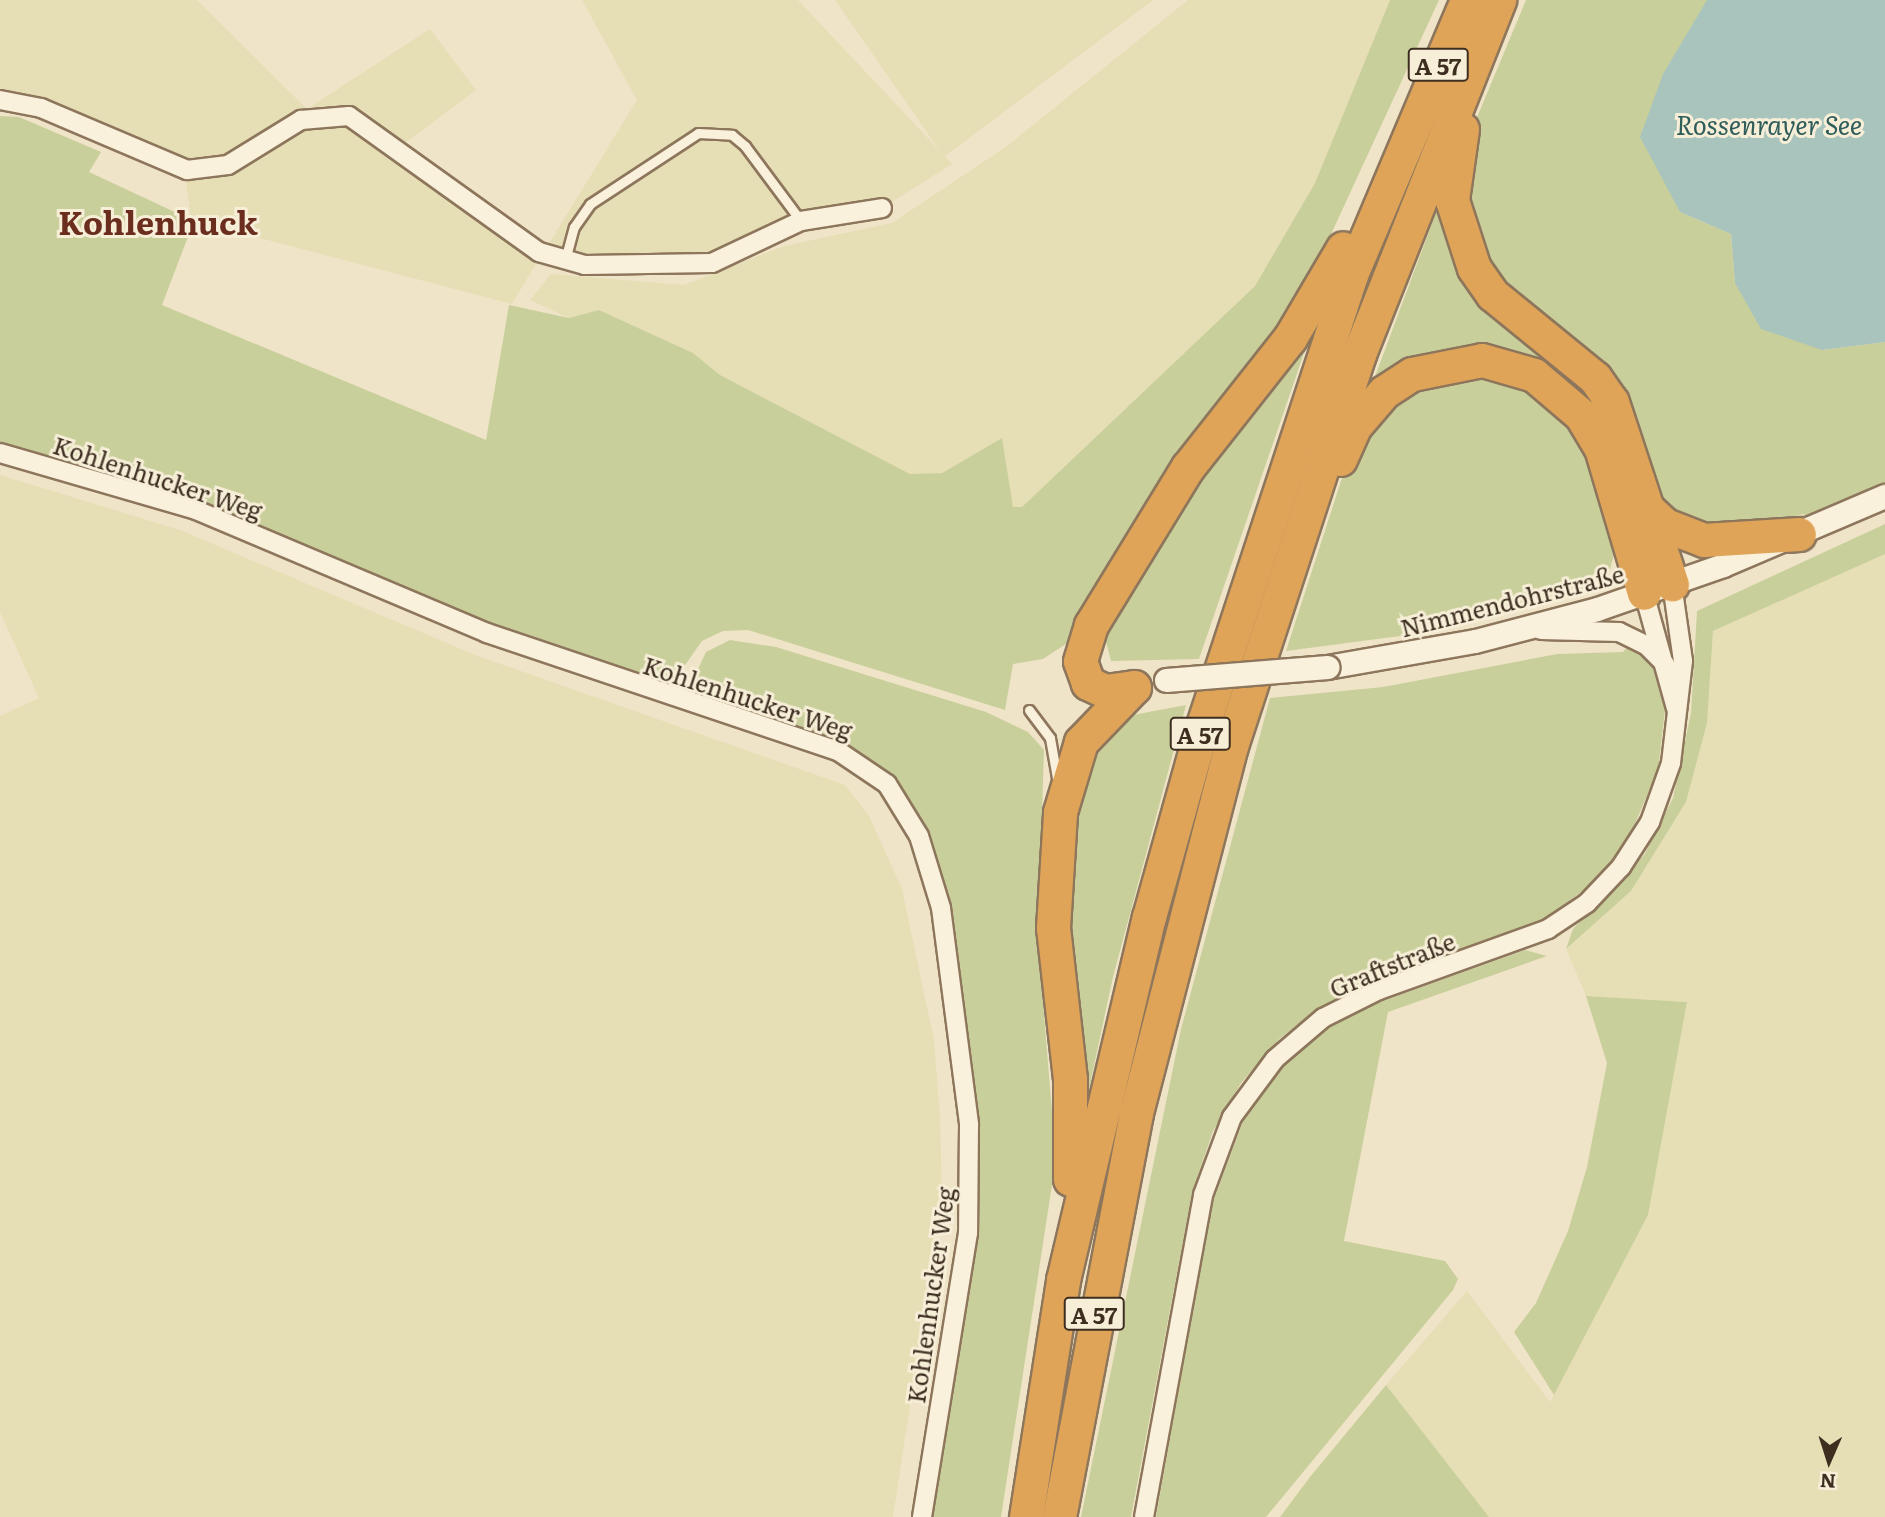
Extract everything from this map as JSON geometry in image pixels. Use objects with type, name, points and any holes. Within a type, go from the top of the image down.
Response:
[{"type":"highway","name":"A 57","points":[[1026,1517],[1051,1355],[1103,1106],[1200,731],[1341,302],[1409,130],[1467,0]]},
{"type":"highway","name":"A 57","points":[[1059,1517],[1136,1113],[1182,925],[1290,554],[1359,354],[1493,13]]},
{"type":"highway","points":[[1493,13],[1452,177],[1459,234],[1492,294],[1566,351],[1612,402],[1649,510],[1658,589]]},
{"type":"highway","points":[[1134,687],[1105,691],[1088,683],[1080,661],[1091,625],[1188,467],[1317,296],[1409,130]]},
{"type":"highway","points":[[1290,554],[1354,427],[1384,392],[1437,364],[1482,360],[1534,375],[1581,415],[1601,448],[1658,589]]},
{"type":"highway","points":[[1649,510],[1665,525],[1704,541],[1799,534]]},
{"type":"highway","points":[[1051,1355],[1073,1134],[1053,928],[1060,812],[1082,742],[1134,687]]},
{"type":"street","points":[[0,100],[41,108],[187,170],[228,164],[301,120],[349,116],[539,252],[565,261],[686,268],[739,253],[801,221],[882,208]]},
{"type":"street","name":"Kohlenhucker Weg","points":[[0,453],[196,510],[487,633],[838,751],[887,783],[919,836],[941,908],[969,1125],[965,1257],[922,1517]]},
{"type":"street","name":"Nimmendohrstraße","points":[[1134,687],[1166,680],[1327,667],[1516,631],[1658,589],[1799,534],[1885,496]]},
{"type":"street","name":"Graftstraße","points":[[1658,589],[1665,664],[1678,715]]},
{"type":"street","name":"Graftstraße","points":[[1144,1517],[1203,1195],[1218,1146],[1248,1091],[1298,1037],[1351,1002],[1522,941],[1587,903],[1650,822],[1671,763],[1678,715],[1681,632],[1658,589]]},
{"type":"street","points":[[1516,631],[1619,632],[1665,664]]},
{"type":"lane","points":[[565,261],[574,227],[590,204],[698,133],[732,135],[746,146],[801,221]]},
{"type":"lane","points":[[1029,710],[1055,753],[1060,812]]},
{"type":"shaded area","points":[[0,0],[197,0],[307,109],[430,29],[476,90],[401,146],[540,257],[512,304],[191,220],[186,181],[34,115],[0,107]]},
{"type":"shaded area","points":[[582,0],[798,0],[940,151],[835,0],[1153,0],[945,156],[952,164],[882,208],[833,217],[739,253],[635,269],[545,250],[637,100]]},
{"type":"shaded area","points":[[1188,0],[1390,0],[1315,183],[1255,286],[1022,507],[1013,508],[1002,438],[942,473],[910,474],[720,375],[693,353],[599,310],[569,318],[530,300],[551,274],[684,285],[784,246],[892,223],[1007,146]]},
{"type":"shaded area","points":[[0,475],[180,530],[475,655],[845,785],[869,816],[902,889],[934,1040],[940,1117],[942,1197],[893,1517],[0,1517],[0,716],[39,698],[0,612]]},
{"type":"shaded area","points":[[1885,554],[1885,1517],[1489,1517],[1386,1385],[1467,1291],[1550,1402],[1648,1215],[1687,1002],[1586,996],[1566,949],[1631,891],[1686,802],[1707,723],[1713,631]]},
{"type":"green space","points":[[1390,0],[1439,0],[1321,256],[1262,351],[1156,486],[1072,640],[1043,659],[1013,664],[1005,710],[748,630],[723,631],[702,641],[669,688],[474,619],[199,502],[0,444],[0,116],[19,117],[101,152],[89,172],[194,221],[162,305],[486,440],[509,305],[569,318],[599,310],[693,353],[720,375],[910,474],[942,473],[1002,438],[1013,507],[1022,507],[1255,286],[1315,183]]},
{"type":"green space","points":[[1526,0],[1707,0],[1680,212],[1731,234],[1735,283],[1822,350],[1885,342],[1885,496],[1824,524],[1803,514],[1729,534],[1666,514],[1640,435],[1496,281],[1467,226],[1470,134]]},
{"type":"green space","points":[[1443,194],[1450,236],[1605,402],[1606,445],[1524,364],[1367,398]]},
{"type":"green space","points":[[1314,324],[1199,659],[1111,661],[1105,638],[1160,529]]},
{"type":"green space","points":[[1467,372],[1535,389],[1586,444],[1617,543],[1608,577],[1582,591],[1446,630],[1286,651],[1351,450],[1400,393]]},
{"type":"green space","points":[[1885,524],[1885,554],[1713,631],[1707,723],[1686,802],[1631,891],[1566,949],[1573,929],[1644,855],[1673,798],[1691,713],[1697,611]]},
{"type":"green space","points":[[730,640],[776,647],[986,712],[1028,732],[1044,750],[1038,943],[1056,1159],[1001,1517],[929,1517],[977,1209],[976,1105],[946,897],[917,818],[882,768],[845,746],[687,693],[706,652]]},
{"type":"green space","points":[[1629,645],[1657,672],[1665,710],[1658,770],[1627,842],[1591,885],[1545,918],[1464,951],[1416,960],[1322,1006],[1279,1039],[1241,1083],[1213,1131],[1192,1193],[1131,1517],[1081,1517],[1181,1029],[1270,698],[1383,687],[1557,654],[1623,652]]},
{"type":"green space","points":[[1186,705],[1113,977],[1081,1126],[1062,913],[1084,763],[1133,715]]},
{"type":"green space","points":[[1525,950],[1547,956],[1388,1012],[1344,1241],[1445,1261],[1458,1279],[1453,1290],[1266,1517],[1156,1517],[1211,1207],[1246,1113],[1280,1066],[1349,1013]]},
{"type":"green space","points":[[1586,996],[1687,1002],[1648,1215],[1554,1395],[1514,1332],[1536,1303],[1568,1231],[1587,1167],[1607,1063]]},
{"type":"green space","points":[[1386,1385],[1489,1517],[1280,1517],[1310,1477]]},
{"type":"water","name":"Rossenrayer See","points":[[1707,0],[1885,0],[1885,342],[1822,350],[1761,329],[1735,283],[1731,234],[1680,212],[1640,137],[1663,74]]},
{"type":"district","name":"Kohlenhuck","points":[[158,221]]}]
